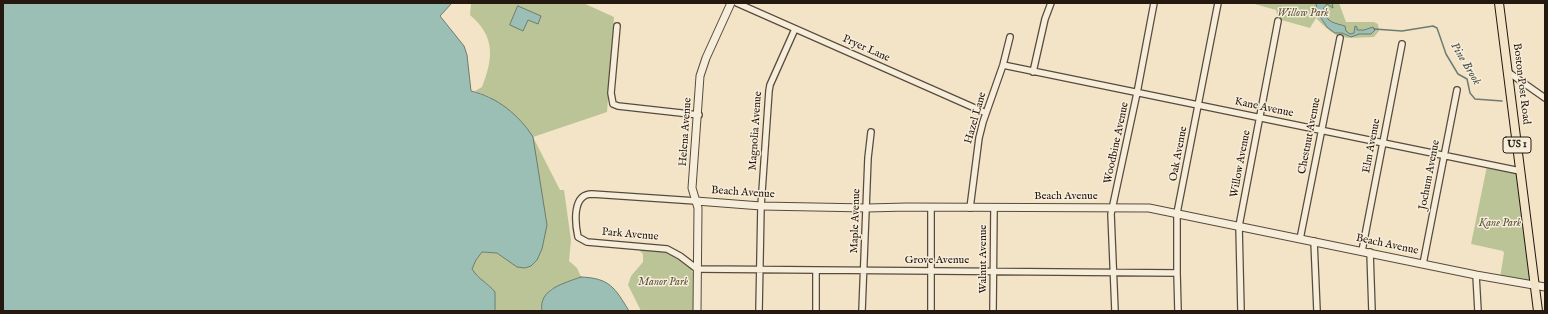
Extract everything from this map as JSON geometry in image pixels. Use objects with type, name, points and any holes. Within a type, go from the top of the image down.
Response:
[{"type":"main road","name":"Boston Post Road","points":[[1499,3],[1538,311]]},
{"type":"street","name":"Helena Avenue","points":[[697,269],[698,208],[692,188],[699,115],[700,76],[706,58],[731,3]]},
{"type":"street","name":"Pryer Lane","points":[[737,3],[986,113]]},
{"type":"street","points":[[1033,72],[1045,19],[1051,3]]},
{"type":"street","name":"Woodbine Avenue","points":[[1116,311],[1111,214],[1137,93],[1154,3]]},
{"type":"street","name":"Oak Avenue","points":[[1178,311],[1176,273],[1177,213],[1218,3]]},
{"type":"street","name":"Willow Avenue","points":[[1241,311],[1239,226],[1278,22]]},
{"type":"street","points":[[617,26],[612,104],[618,106],[699,115]]},
{"type":"street","name":"Magnolia Avenue","points":[[759,311],[761,206],[769,88],[795,29]]},
{"type":"street","name":"Hazel Lane","points":[[970,208],[979,138],[1003,65],[1010,37]]},
{"type":"street","name":"Chestnut Avenue","points":[[1300,239],[1340,38]]},
{"type":"street","name":"Elm Avenue","points":[[1362,251],[1402,44]]},
{"type":"street","name":"Kane Avenue","points":[[1003,65],[1520,170]]},
{"type":"street","points":[[1508,72],[1545,98]]},
{"type":"street","name":"Jochum Avenue","points":[[1422,264],[1458,90]]},
{"type":"street","name":"Maple Avenue","points":[[862,311],[865,270],[868,158],[871,132]]},
{"type":"street","name":"Beach Avenue","points":[[581,198],[585,194],[592,194],[761,206],[867,208],[1149,208],[1370,252],[1476,275],[1545,287]]},
{"type":"street","name":"Park Avenue","points":[[581,198],[576,212],[578,237],[581,240],[587,242],[667,249],[680,256],[697,269]]},
{"type":"street","points":[[931,208],[931,311]]},
{"type":"street","name":"Walnut Avenue","points":[[993,311],[994,208]]},
{"type":"street","points":[[1314,242],[1317,311]]},
{"type":"street","points":[[1370,252],[1372,311]]},
{"type":"street","points":[[697,269],[698,311]]},
{"type":"street","name":"Grove Avenue","points":[[697,269],[1176,273]]},
{"type":"street","points":[[816,270],[816,311]]},
{"type":"street","points":[[1476,275],[1478,311]]},
{"type":"green space","points":[[471,3],[583,3],[614,17],[607,112],[533,137],[560,190],[564,190],[571,240],[569,261],[577,268],[581,277],[551,289],[541,306],[542,311],[495,311],[489,285],[479,279],[472,269],[482,252],[497,253],[517,267],[490,97],[475,91],[482,87],[486,77],[490,58],[490,49],[484,32],[470,15]]},
{"type":"green space","name":"Willow Park","points":[[1251,3],[1339,3],[1346,22],[1374,22],[1378,24],[1379,31],[1374,37],[1342,37],[1330,31],[1316,18],[1310,28],[1278,19],[1276,10]]},
{"type":"green space","name":"Kane Park","points":[[1487,166],[1518,172],[1533,285],[1500,278],[1504,253],[1503,251],[1471,244]]},
{"type":"green space","name":"Manor Park","points":[[638,249],[666,251],[691,269],[695,277],[695,311],[641,311],[628,285],[631,276],[643,262],[643,254]]},
{"type":"water","points":[[3,3],[452,3],[440,16],[464,46],[467,55],[471,91],[498,102],[521,121],[533,137],[547,225],[542,249],[537,260],[531,266],[525,268],[517,267],[497,253],[482,252],[472,269],[495,292],[495,311],[3,311]]},
{"type":"water","points":[[1316,3],[1332,3],[1333,8],[1327,4],[1323,9],[1325,10],[1327,18],[1332,22],[1345,26],[1346,31],[1350,34],[1354,33],[1355,26],[1357,27],[1357,30],[1364,30],[1373,27],[1375,30],[1371,34],[1359,34],[1351,37],[1342,33],[1335,33],[1327,27],[1319,15]]},
{"type":"water","points":[[518,6],[541,16],[538,24],[528,20],[523,31],[510,25]]},
{"type":"water","points":[[581,277],[599,280],[611,286],[620,296],[629,311],[542,311],[542,303],[548,292]]},
{"type":"waterway","name":"Pine Brook","points":[[1374,29],[1402,31],[1433,26],[1437,28],[1446,54],[1458,74],[1467,79],[1470,93],[1475,99],[1502,101]]}]
